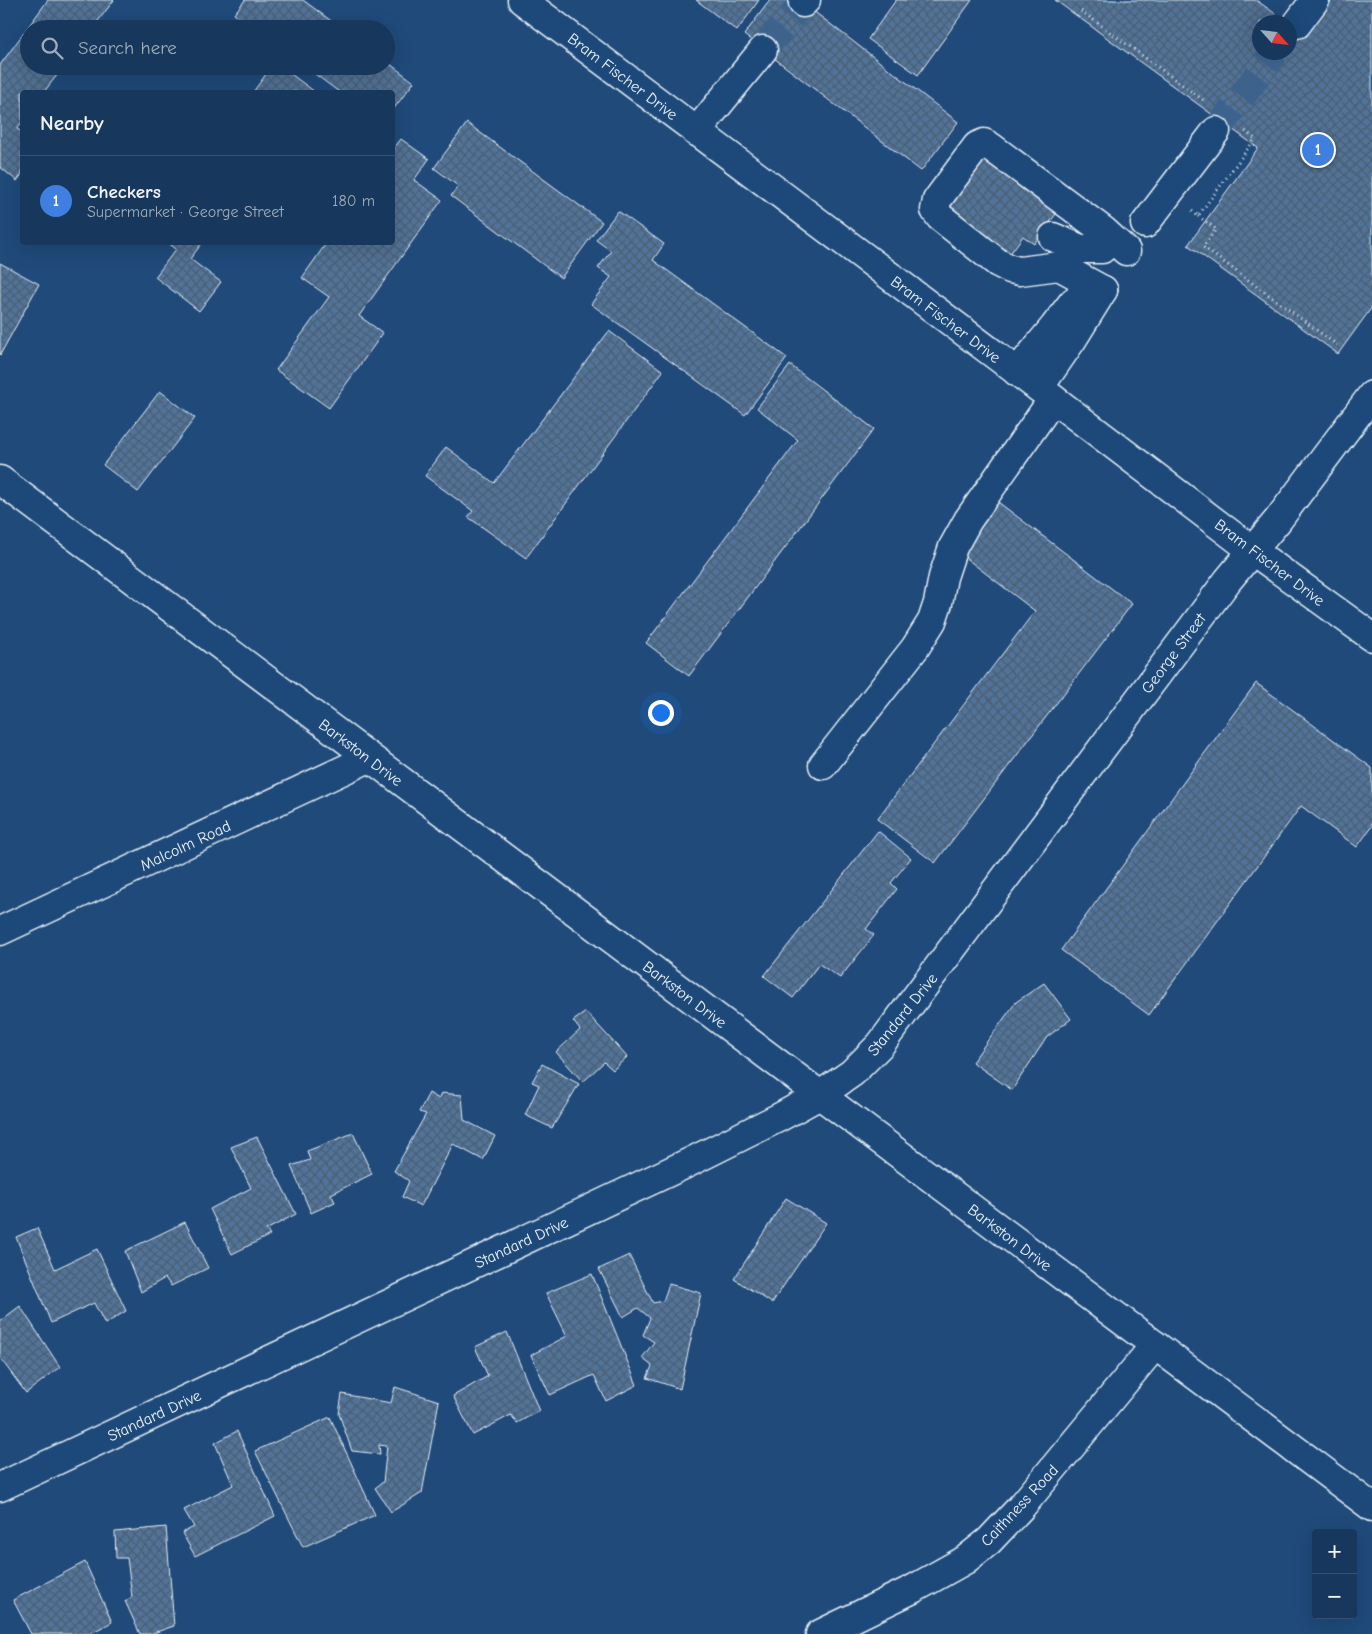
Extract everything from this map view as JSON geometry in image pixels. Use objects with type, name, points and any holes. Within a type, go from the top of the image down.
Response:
[{"type":"street","name":"Bram Fischer Drive","points":[[522,0],[1046,393],[1253,551],[1370,633]]},
{"type":"street","points":[[1297,23],[1315,0]]},
{"type":"street","points":[[696,132],[763,50]]},
{"type":"street","points":[[1145,224],[1228,129]]},
{"type":"street","points":[[1054,237],[1081,249],[1114,250],[1104,232],[991,146],[984,143],[977,146],[937,200],[934,210],[940,217],[998,263],[1010,269],[1020,271],[1059,266],[1103,290]]},
{"type":"street","points":[[1072,274],[1074,284],[1073,302]]},
{"type":"street","points":[[1017,372],[1073,302],[1080,297],[1103,290]]},
{"type":"street","points":[[823,765],[915,648],[928,628],[938,603],[943,577],[953,548],[968,520],[1046,393],[1072,340],[1103,290]]},
{"type":"street","name":"George Street","points":[[979,915],[1228,580],[1253,551],[1372,395]]},
{"type":"street","name":"Barkston Drive","points":[[0,480],[1372,1507]]},
{"type":"street","name":"Malcolm Road","points":[[0,932],[369,758]]},
{"type":"street","name":"Standard Drive","points":[[0,1488],[688,1163],[820,1095],[852,1073],[880,1046],[979,915]]},
{"type":"street","name":"Caithness Road","points":[[820,1634],[916,1588],[965,1560],[989,1541],[1022,1506],[1155,1345]]},
{"type":"path","points":[[1081,11],[1208,104]]},
{"type":"path","points":[[1198,216],[1255,139],[1228,129]]},
{"type":"path","points":[[1187,207],[1216,229],[1203,247],[1337,345]]},
{"type":"building","points":[[48,0],[114,0],[99,20],[33,20]]},
{"type":"building","points":[[245,0],[303,0],[330,20],[242,20],[234,14]]},
{"type":"building","points":[[696,0],[759,0],[737,31]]},
{"type":"building","points":[[770,0],[799,0],[958,122],[921,171],[744,35]]},
{"type":"building","points":[[896,0],[972,0],[918,75],[868,39]]},
{"type":"building","points":[[1055,0],[1256,0],[1277,15],[1252,15],[1252,60],[1297,60],[1297,30],[1306,37],[1332,0],[1372,0],[1372,307],[1338,354],[1188,245],[1258,148]]},
{"type":"building","points":[[20,38],[20,75],[57,75],[46,90],[20,90],[20,125],[17,129],[20,131],[20,177],[17,181],[0,167],[0,65]]},
{"type":"building","points":[[395,68],[414,82],[395,107],[395,90],[336,90],[316,75],[395,75]]},
{"type":"building","points":[[265,75],[292,75],[312,90],[254,90]]},
{"type":"building","points":[[467,123],[602,222],[561,278],[451,196],[458,186],[434,168]]},
{"type":"building","points":[[401,139],[429,159],[414,180],[442,200],[359,316],[383,333],[329,408],[276,370],[329,297],[302,278],[325,245],[395,245],[395,147]]},
{"type":"building","points":[[983,155],[1058,211],[1034,244],[1023,236],[1007,258],[943,210]]},
{"type":"building","points":[[618,211],[664,244],[653,260],[787,358],[745,415],[591,304],[611,277],[598,268],[611,251],[596,240]]},
{"type":"building","points":[[171,245],[201,245],[190,259],[221,282],[199,311],[155,277],[176,249]]},
{"type":"building","points":[[0,263],[39,284],[0,355]]},
{"type":"building","points":[[609,331],[663,371],[526,558],[468,517],[473,511],[425,476],[446,447],[494,483]]},
{"type":"building","points":[[790,365],[874,429],[689,676],[646,643],[798,440],[757,408]]},
{"type":"building","points":[[160,391],[195,418],[138,492],[103,465]]},
{"type":"building","points":[[998,502],[1132,604],[935,863],[877,819],[1035,611],[959,553]]},
{"type":"building","points":[[1256,683],[1372,768],[1372,826],[1357,847],[1301,806],[1149,1015],[1061,950]]},
{"type":"building","points":[[878,831],[911,858],[891,883],[897,889],[866,929],[874,935],[840,978],[819,964],[793,998],[764,976]]},
{"type":"building","points":[[1044,983],[1071,1019],[1047,1037],[1012,1090],[972,1062],[1016,1002]]},
{"type":"building","points":[[586,1012],[627,1057],[613,1070],[604,1062],[583,1082],[556,1052],[580,1030],[573,1021]]},
{"type":"building","points":[[542,1064],[579,1084],[552,1128],[525,1115],[539,1085],[532,1082]]},
{"type":"building","points":[[429,1093],[439,1099],[441,1093],[462,1095],[464,1120],[495,1136],[483,1160],[453,1144],[421,1206],[402,1197],[409,1181],[394,1171],[426,1114],[419,1112]]},
{"type":"building","points":[[353,1133],[372,1174],[331,1194],[335,1202],[311,1213],[291,1166],[310,1160],[307,1151]]},
{"type":"building","points":[[257,1137],[296,1214],[266,1230],[270,1235],[232,1254],[210,1209],[251,1188],[231,1147]]},
{"type":"building","points":[[786,1198],[826,1223],[772,1303],[734,1279]]},
{"type":"building","points":[[185,1222],[208,1268],[171,1286],[165,1278],[141,1292],[125,1251]]},
{"type":"building","points":[[37,1228],[55,1269],[97,1249],[126,1311],[105,1324],[94,1303],[51,1323],[16,1237]]},
{"type":"building","points":[[629,1255],[653,1303],[663,1301],[669,1284],[701,1293],[680,1389],[647,1378],[652,1366],[642,1358],[654,1342],[643,1335],[650,1318],[638,1308],[623,1317],[599,1269]]},
{"type":"building","points":[[592,1274],[637,1385],[606,1401],[594,1375],[550,1395],[531,1355],[567,1336],[546,1293]]},
{"type":"building","points":[[20,1306],[60,1367],[26,1393],[0,1358],[0,1321]]},
{"type":"building","points":[[507,1332],[539,1411],[517,1423],[511,1415],[473,1435],[453,1396],[488,1376],[475,1347]]},
{"type":"building","points":[[395,1387],[439,1401],[422,1493],[391,1512],[375,1488],[383,1482],[387,1446],[379,1445],[380,1454],[352,1451],[339,1414],[342,1394],[391,1403]]},
{"type":"building","points":[[330,1417],[375,1515],[303,1547],[255,1451]]},
{"type":"building","points":[[237,1431],[275,1516],[195,1556],[182,1533],[194,1527],[184,1510],[233,1485],[215,1443]]},
{"type":"building","points":[[166,1527],[174,1626],[150,1634],[140,1634],[125,1601],[132,1597],[127,1558],[116,1558],[115,1532]]},
{"type":"building","points":[[85,1562],[112,1622],[89,1634],[31,1634],[13,1600]]},
{"type":"tunnel","points":[[763,50],[803,3]]},
{"type":"tunnel","points":[[1216,131],[1269,60]]},
{"type":"place","name":"Checkers","points":[[1318,150]]}]
